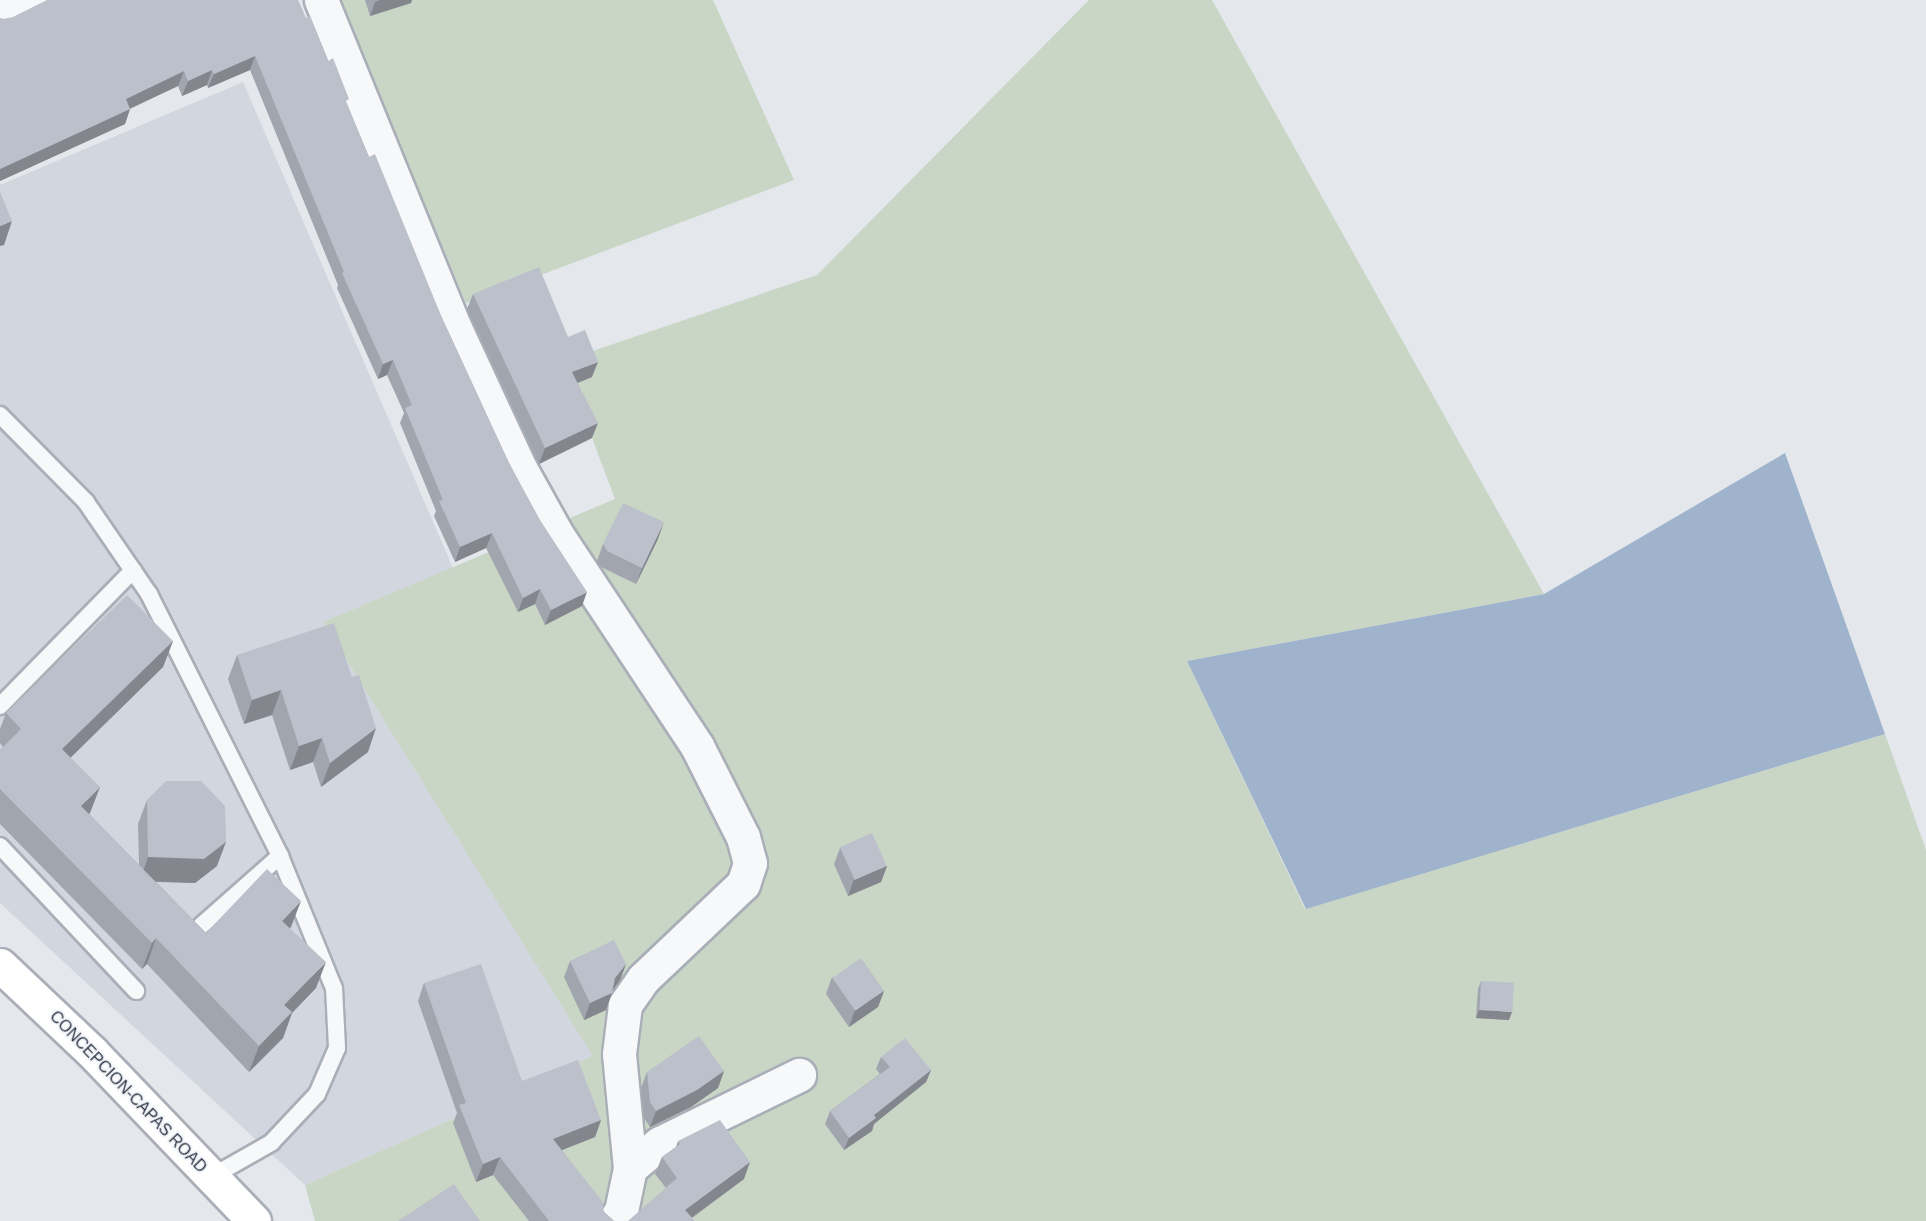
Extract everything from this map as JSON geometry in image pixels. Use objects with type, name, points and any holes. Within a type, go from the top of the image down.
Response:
[{"type":"main road","name":"CONCEPCION-CAPAS ROAD","points":[[0,965],[92,1052],[254,1221]]},
{"type":"street","points":[[0,15],[33,0]]},
{"type":"street","points":[[321,0],[454,326],[520,468],[556,533],[697,746],[746,846],[750,863],[743,884],[643,979],[625,1005],[619,1053],[630,1168],[621,1211],[615,1221]]},
{"type":"street","points":[[630,1168],[660,1143],[799,1075]]},
{"type":"lane","points":[[0,415],[86,502],[148,594],[280,856],[334,988],[337,1048],[317,1094],[271,1143],[211,1177]]},
{"type":"lane","points":[[0,706],[133,570]]},
{"type":"lane","points":[[0,846],[136,992]]},
{"type":"lane","points":[[194,932],[280,856]]},
{"type":"shaded area","points":[[243,82],[453,568],[323,622],[594,1056],[305,1185],[0,903],[0,185]]},
{"type":"green space","points":[[337,0],[713,0],[794,180],[466,303]]},
{"type":"green space","points":[[1089,0],[1212,0],[1544,594],[1187,661],[1305,909],[1885,734],[1926,850],[1926,1221],[315,1221],[305,1185],[593,1056],[323,622],[615,499],[563,361],[817,275]]},
{"type":"water","points":[[1785,453],[1885,734],[1306,909],[1187,661],[1544,594]]},
{"type":"building","points":[[47,0],[298,0],[306,18],[310,16],[328,61],[333,58],[349,99],[346,101],[369,157],[375,154],[442,318],[508,461],[540,520],[587,592],[551,610],[540,589],[523,598],[492,533],[460,547],[439,501],[443,500],[405,408],[412,405],[393,360],[383,364],[342,273],[344,272],[255,56],[214,74],[212,70],[188,81],[184,71],[126,99],[130,109],[0,169],[0,18],[13,17]]},
{"type":"building","points":[[0,192],[12,221],[0,226]]},
{"type":"building","points":[[539,267],[568,337],[585,330],[598,362],[572,372],[598,423],[545,448],[473,294]]},
{"type":"building","points":[[623,503],[664,522],[642,568],[607,551],[603,544]]},
{"type":"building","points":[[127,595],[173,641],[62,749],[100,787],[81,806],[206,933],[267,869],[301,901],[282,921],[326,962],[284,1005],[292,1012],[259,1046],[156,938],[152,943],[0,789],[0,750],[21,729],[6,713]]},
{"type":"building","points":[[334,623],[352,677],[359,675],[376,728],[330,763],[322,738],[299,746],[281,690],[252,700],[237,655]]},
{"type":"building","points":[[166,781],[201,781],[225,806],[226,842],[204,859],[148,857],[147,800]]},
{"type":"building","points":[[872,833],[887,866],[855,880],[840,847]]},
{"type":"building","points":[[614,940],[626,964],[615,978],[612,993],[590,1003],[570,961]]},
{"type":"building","points":[[861,958],[884,991],[855,1011],[832,978]]},
{"type":"building","points":[[481,964],[522,1081],[578,1060],[601,1120],[553,1139],[602,1201],[604,1212],[614,1221],[549,1221],[500,1157],[483,1164],[459,1105],[466,1103],[424,983]]},
{"type":"building","points":[[1481,981],[1514,983],[1512,1012],[1479,1010]]},
{"type":"building","points":[[699,1036],[724,1071],[697,1090],[656,1111],[650,1102],[647,1072]]},
{"type":"building","points":[[905,1038],[931,1070],[874,1115],[876,1118],[849,1138],[830,1111],[890,1067],[881,1057]]},
{"type":"building","points":[[720,1120],[750,1162],[685,1210],[695,1221],[628,1221],[677,1178],[662,1157],[680,1144],[678,1141]]},
{"type":"building","points":[[454,1184],[480,1221],[398,1221]]}]
